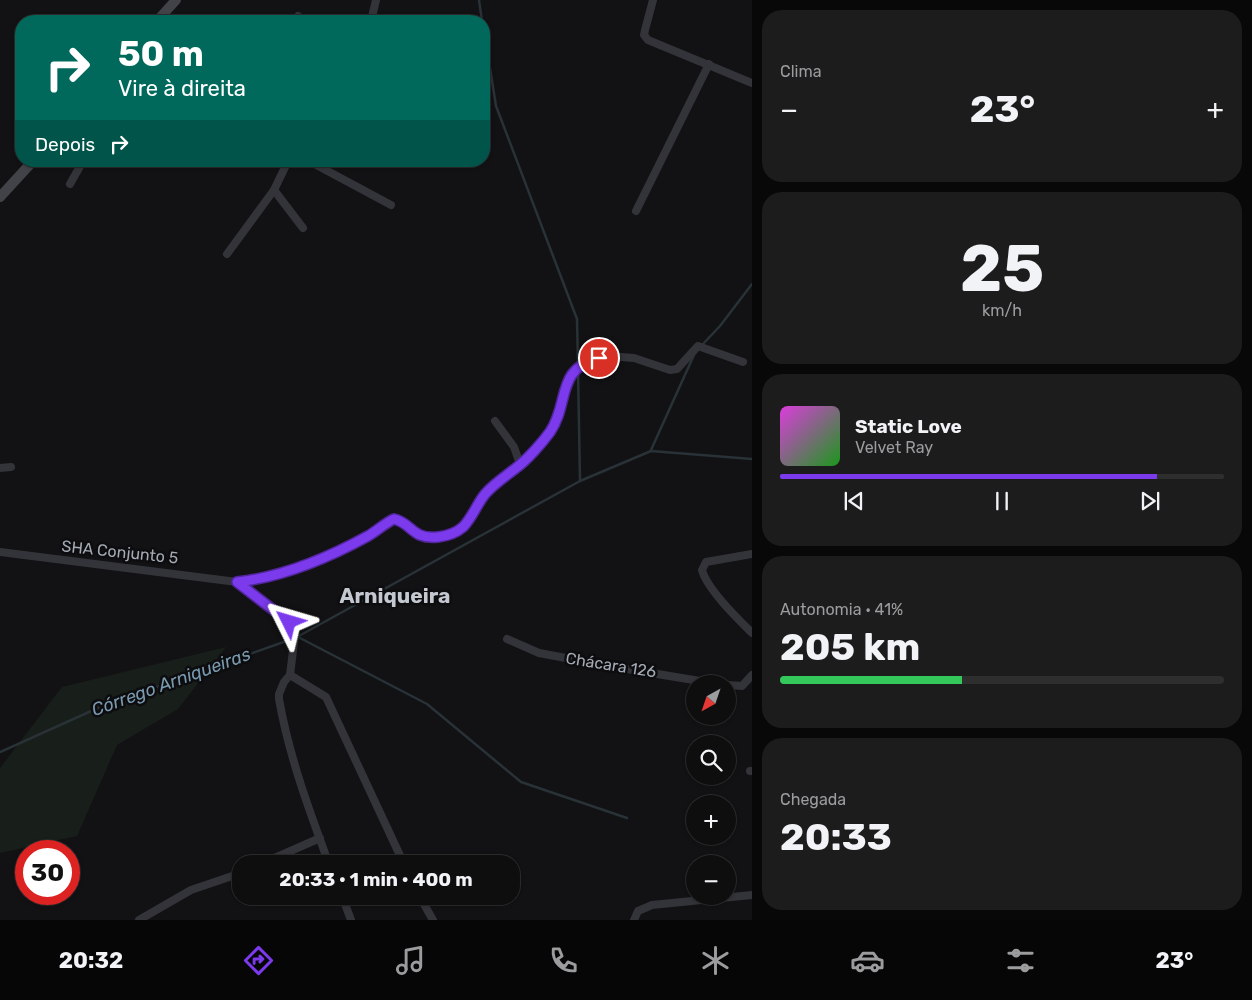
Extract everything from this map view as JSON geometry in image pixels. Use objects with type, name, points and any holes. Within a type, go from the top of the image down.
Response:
[{"type":"street","points":[[162,15],[176,0]]},
{"type":"street","points":[[372,15],[376,0]]},
{"type":"street","points":[[652,0],[645,30],[646,37],[658,44],[752,83]]},
{"type":"street","points":[[636,211],[709,64]]},
{"type":"street","points":[[0,198],[28,167]]},
{"type":"street","points":[[70,184],[79,167]]},
{"type":"street","points":[[227,254],[274,190],[285,167]]},
{"type":"street","points":[[320,167],[391,205]]},
{"type":"street","points":[[274,190],[303,228]]},
{"type":"street","points":[[237,582],[269,576],[326,557],[367,536],[394,519],[402,522],[412,532],[425,537],[437,538],[455,533],[464,526],[485,494],[520,464],[550,432],[559,414],[572,372],[589,360],[609,356],[634,358],[670,370],[677,369],[698,346],[743,362]]},
{"type":"street","points":[[496,421],[514,447],[520,464]]},
{"type":"street","points":[[0,468],[11,467]]},
{"type":"street","name":"SHA Conjunto 5","points":[[0,552],[237,582]]},
{"type":"street","points":[[752,554],[706,562],[702,570],[708,583],[735,616],[752,633]]},
{"type":"street","points":[[237,582],[289,622],[295,634],[290,675],[284,682],[279,694],[282,716],[293,760],[327,855]]},
{"type":"street","name":"Chácara 126","points":[[507,639],[539,653],[686,679]]},
{"type":"street","points":[[290,675],[326,697],[400,855]]},
{"type":"street","points":[[736,686],[742,686],[752,676]]},
{"type":"street","points":[[281,855],[320,838]]},
{"type":"street","points":[[139,920],[191,890],[232,876]]},
{"type":"street","points":[[634,920],[638,911],[652,905],[752,895]]},
{"type":"street","points":[[345,905],[351,920]]},
{"type":"street","points":[[425,905],[433,920]]},
{"type":"shaded area","points":[[226,647],[178,709],[117,745],[77,836],[59,840],[15,840],[15,850],[0,853],[0,768],[62,687]]},
{"type":"waterway","points":[[479,0],[481,15]]},
{"type":"waterway","points":[[490,68],[496,106],[577,319],[578,365]]},
{"type":"waterway","points":[[702,345],[720,326],[752,284]]},
{"type":"waterway","points":[[651,450],[694,355]]},
{"type":"waterway","points":[[578,370],[580,481]]},
{"type":"waterway","name":"Córrego Arniqueiras","points":[[297,637],[580,481],[651,451],[752,459]]},
{"type":"waterway","points":[[298,637],[427,704],[521,782],[627,818]]},
{"type":"waterway","name":"Córrego Arniqueiras","points":[[0,752],[100,707],[292,639]]},
{"type":"district","name":"Arniqueira","points":[[395,595]]},
{"type":"route","points":[[289,622],[237,582],[269,576],[326,557],[380,529],[394,519],[398,519],[412,532],[425,537],[437,538],[455,533],[464,526],[485,494],[516,468],[550,432],[559,414],[572,372],[589,360],[599,358]]}]
